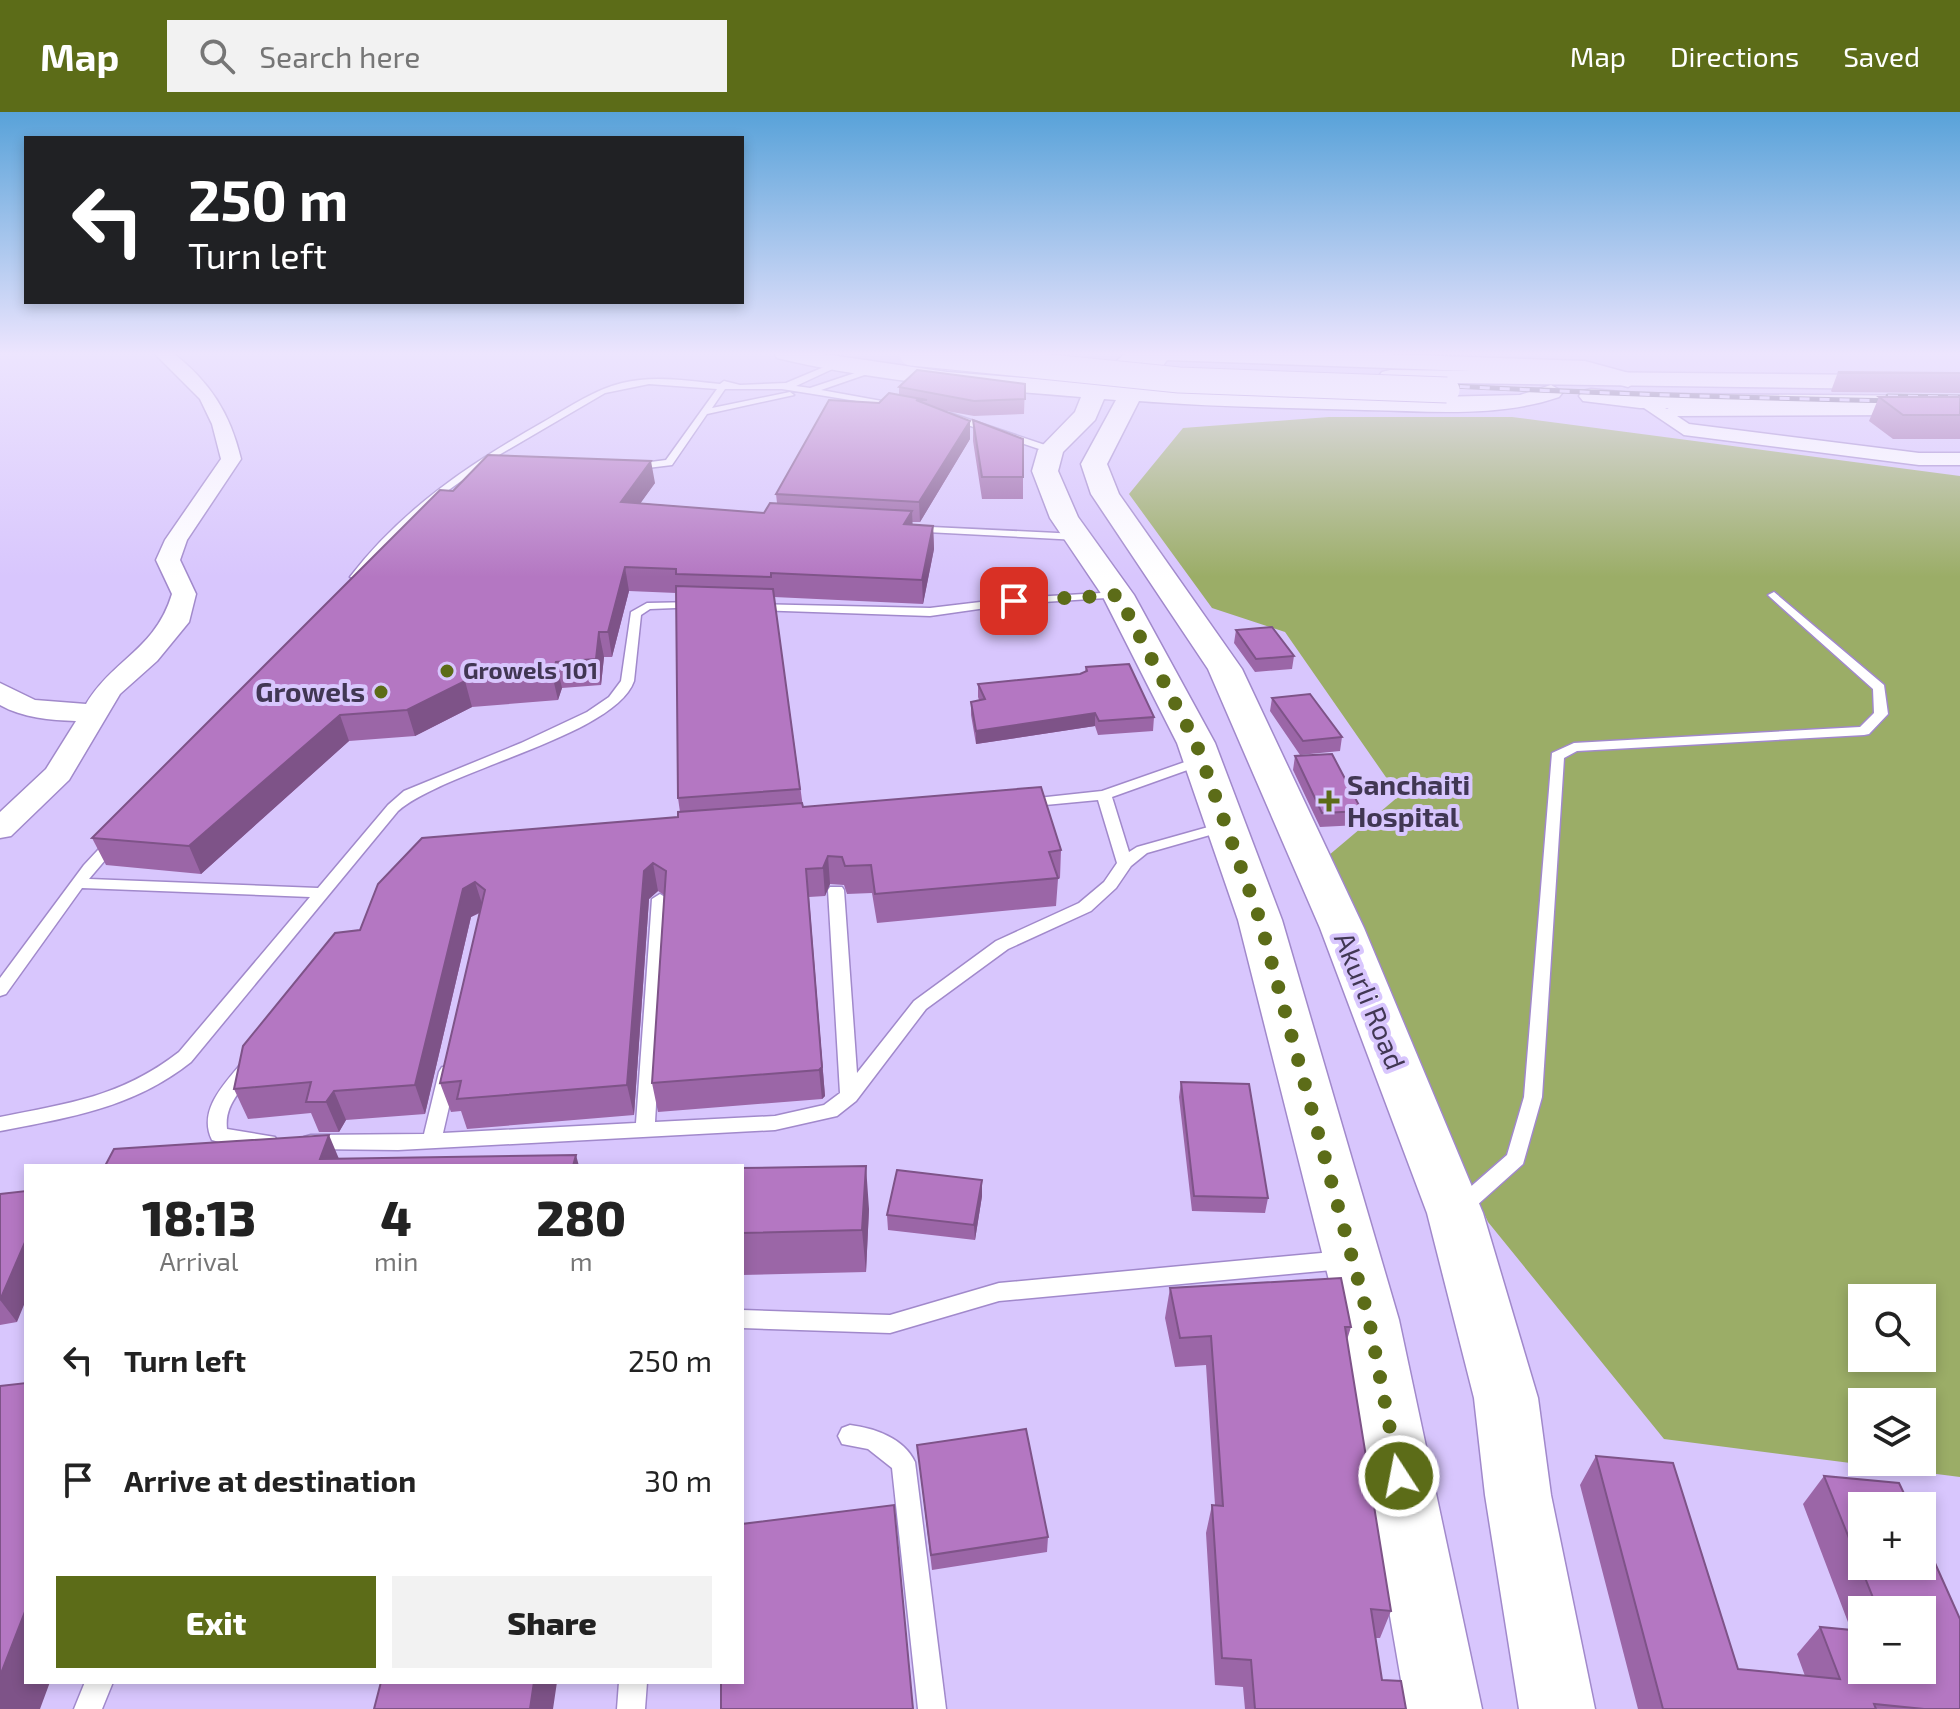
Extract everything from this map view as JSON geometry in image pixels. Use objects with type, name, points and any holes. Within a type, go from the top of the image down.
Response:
[{"type":"main road","name":"Akurli Road","points":[[1051,450],[1073,428]]},
{"type":"main road","name":"Akurli Road","points":[[1111,428],[1094,464],[1105,494],[1225,669],[1342,928],[1455,1213],[1506,1398],[1518,1495],[1557,1709]]},
{"type":"main road","points":[[1051,450],[1045,471],[1064,518],[1118,595],[1202,760],[1260,920],[1369,1320],[1444,1709]]},
{"type":"street","points":[[0,829],[58,774],[109,689],[148,655],[176,622],[184,594],[168,560],[176,540],[231,459],[225,428]]},
{"type":"street","points":[[1682,428],[1919,459],[1960,459]]},
{"type":"street","points":[[0,691],[4,697],[40,711],[96,713]]},
{"type":"lane","points":[[350,584],[378,549],[428,500],[545,428]]},
{"type":"lane","points":[[614,466],[651,468],[669,463],[694,428]]},
{"type":"lane","points":[[989,428],[1051,450]]},
{"type":"lane","points":[[902,529],[1078,537]]},
{"type":"lane","points":[[744,606],[930,612],[1014,601],[1118,595]]},
{"type":"lane","points":[[1455,1213],[1516,1159],[1533,1097],[1557,756],[1574,747],[1864,731],[1881,714],[1879,688],[1774,595]]},
{"type":"lane","points":[[0,1124],[130,1095],[161,1079],[185,1057],[393,808],[409,794],[535,742],[611,704],[625,689],[635,614],[647,606],[715,605]]},
{"type":"lane","points":[[1008,805],[1104,795],[1202,760]]},
{"type":"lane","points":[[1104,795],[1125,863]]},
{"type":"lane","points":[[261,1052],[222,1100],[215,1121],[219,1135],[265,1142],[432,1141],[806,1119],[830,1111],[849,1096],[920,1005],[1002,945],[1085,907],[1110,885],[1125,863],[1142,850],[1226,826]]},
{"type":"lane","points":[[0,990],[78,883],[121,834]]},
{"type":"lane","points":[[78,883],[322,893]]},
{"type":"lane","points":[[836,890],[849,1096]]},
{"type":"lane","points":[[645,1129],[660,899]]},
{"type":"lane","points":[[432,1141],[452,1052]]},
{"type":"lane","points":[[744,1319],[890,1324],[999,1292],[1353,1259]]},
{"type":"lane","points":[[850,1436],[873,1439],[903,1462],[932,1709]]},
{"type":"lane","points":[[88,1709],[98,1684]]},
{"type":"lane","points":[[631,1709],[633,1684]]},
{"type":"green space","points":[[1183,428],[1592,428],[1960,476],[1960,1477],[1936,1474],[1936,1388],[1848,1388],[1848,1463],[1664,1439],[1488,1222],[1322,861],[1399,796],[1285,632],[1212,608],[1129,494]]},
{"type":"building","points":[[813,428],[966,428],[919,502],[776,494]]},
{"type":"building","points":[[974,428],[993,428],[1023,439],[1023,477],[982,477]]},
{"type":"building","name":"Growels 101","points":[[488,455],[651,461],[621,502],[764,513],[770,503],[912,511],[904,524],[933,526],[922,580],[771,573],[771,577],[676,574],[676,569],[625,567],[608,632],[599,632],[596,659],[556,662],[552,674],[465,681],[407,710],[340,715],[189,846],[92,838],[440,490],[453,491]]},
{"type":"building","points":[[676,586],[773,589],[800,789],[678,798]]},
{"type":"building","points":[[1272,627],[1294,656],[1256,659],[1236,630]]},
{"type":"building","points":[[1129,664],[1154,717],[1099,721],[1095,713],[976,731],[971,702],[985,699],[978,684],[1080,674],[1087,671],[1086,667]]},
{"type":"building","points":[[1310,694],[1342,737],[1303,741],[1272,698]]},
{"type":"building","points":[[1332,754],[1362,811],[1322,813],[1295,756]]},
{"type":"building","points":[[1041,787],[1061,850],[1049,852],[1058,878],[875,894],[871,865],[845,866],[842,857],[828,856],[823,868],[806,869],[822,1067],[819,1070],[652,1083],[666,871],[653,863],[644,871],[627,1085],[457,1099],[461,1081],[440,1083],[485,890],[475,882],[463,889],[415,1085],[334,1091],[326,1102],[306,1102],[311,1082],[234,1089],[243,1046],[335,933],[360,930],[378,884],[422,838],[678,817],[678,812],[802,803],[803,807]]},
{"type":"building","points":[[1181,1082],[1249,1084],[1268,1198],[1194,1196]]},
{"type":"building","points":[[329,1135],[320,1159],[576,1155],[574,1164],[106,1164],[114,1149]]},
{"type":"building","points":[[866,1166],[862,1230],[744,1233],[744,1168]]},
{"type":"building","points":[[897,1170],[982,1180],[974,1225],[887,1215]]},
{"type":"building","points":[[24,1191],[24,1245],[0,1300],[0,1194]]},
{"type":"building","points":[[1341,1278],[1351,1327],[1345,1327],[1391,1611],[1371,1609],[1382,1680],[1401,1681],[1406,1709],[1255,1709],[1251,1660],[1222,1658],[1212,1505],[1223,1506],[1211,1336],[1180,1338],[1170,1288]]},
{"type":"building","points":[[24,1383],[24,1614],[0,1676],[0,1386]]},
{"type":"building","points":[[1026,1429],[1048,1537],[931,1555],[917,1445]]},
{"type":"building","points":[[1596,1456],[1673,1463],[1738,1669],[1840,1679],[1820,1627],[1848,1630],[1848,1684],[1936,1684],[1936,1596],[1872,1596],[1866,1580],[1936,1580],[1936,1565],[1960,1619],[1960,1709],[1874,1704],[1876,1709],[1663,1709]]},
{"type":"building","points":[[1824,1476],[1899,1483],[1903,1492],[1848,1492],[1848,1536]]},
{"type":"building","points":[[894,1505],[913,1709],[721,1709],[721,1684],[744,1684],[744,1524]]},
{"type":"building","points":[[380,1684],[534,1684],[530,1709],[374,1709]]},
{"type":"place","name":"Growels 101","points":[[447,671]]},
{"type":"place","name":"Growels","points":[[381,692]]},
{"type":"place","name":"Sanchaiti Hospital","points":[[1329,801]]},
{"type":"route","points":[[1014,601],[1118,595],[1196,743],[1260,920],[1369,1320],[1399,1476]]}]
